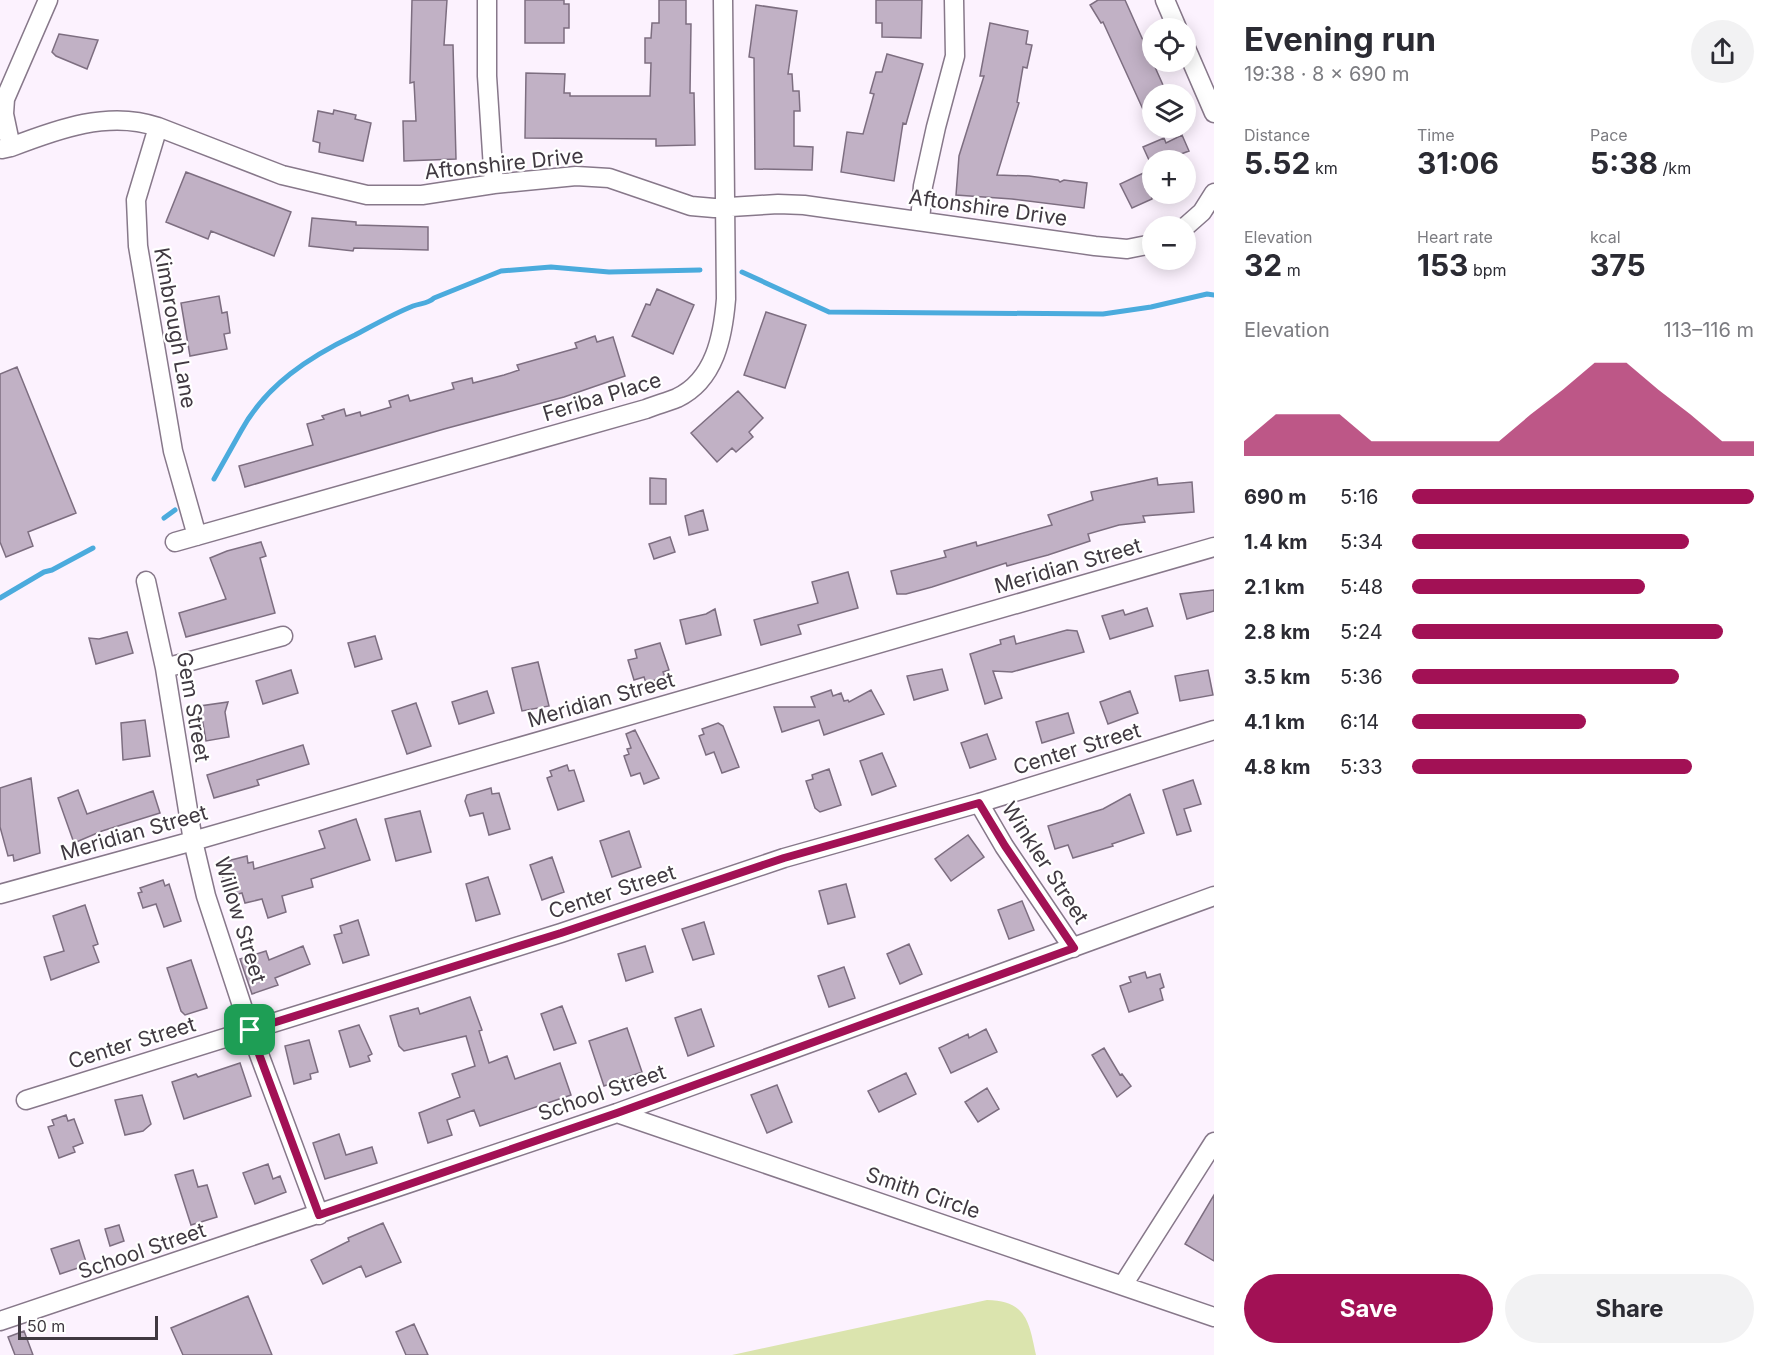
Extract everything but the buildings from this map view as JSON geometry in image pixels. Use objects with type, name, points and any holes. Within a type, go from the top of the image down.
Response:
[{"type":"street","points":[[6,148],[5,99],[48,0]]},
{"type":"street","points":[[487,0],[487,76],[494,184]]},
{"type":"street","name":"Feriba Place","points":[[175,542],[410,477],[678,398],[701,380],[711,364],[724,327],[727,207],[723,0]]},
{"type":"street","points":[[920,221],[923,186],[955,56],[954,0]]},
{"type":"street","points":[[1165,0],[1173,18]]},
{"type":"street","points":[[1196,71],[1214,113]]},
{"type":"street","name":"Aftonshire Drive","points":[[6,148],[55,131],[101,121],[122,120],[145,122],[282,175],[367,195],[422,195],[556,177],[609,178],[691,206],[727,207],[778,204],[804,206],[1095,246],[1126,249],[1142,246]]},
{"type":"street","name":"Kimbrough Lane","points":[[159,127],[136,200],[138,246],[173,451],[196,536]]},
{"type":"street","points":[[1196,217],[1214,193]]},
{"type":"street","name":"Meridian Street","points":[[0,894],[193,841],[1214,547]]},
{"type":"street","name":"Gem Street","points":[[146,581],[165,668],[193,841]]},
{"type":"street","points":[[165,668],[283,636]]},
{"type":"street","name":"Center Street","points":[[26,1100],[561,933],[784,858],[979,803],[1214,730]]},
{"type":"street","name":"Winkler Street","points":[[979,803],[1005,846],[1074,948]]},
{"type":"street","name":"Willow Street","points":[[193,841],[206,896],[250,1030],[319,1215]]},
{"type":"street","name":"School Street","points":[[0,1322],[617,1113],[1214,896]]},
{"type":"street","name":"Smith Circle","points":[[617,1113],[1214,1317]]},
{"type":"street","points":[[1123,1286],[1214,1142]]},
{"type":"green space","points":[[987,1300],[1011,1304],[1024,1315],[1036,1355],[732,1355]]},
{"type":"waterway","points":[[214,479],[251,415],[276,386],[321,353],[406,309],[501,271],[551,267],[609,272],[700,270]]},
{"type":"waterway","points":[[742,272],[829,312],[1103,314],[1151,307],[1207,294],[1214,295]]},
{"type":"waterway","points":[[164,518],[175,510]]},
{"type":"waterway","points":[[0,598],[44,572],[93,548]]},
{"type":"route","points":[[979,803],[1005,846],[1074,948],[617,1113],[319,1215],[250,1030],[561,933],[784,858],[979,803]]}]
